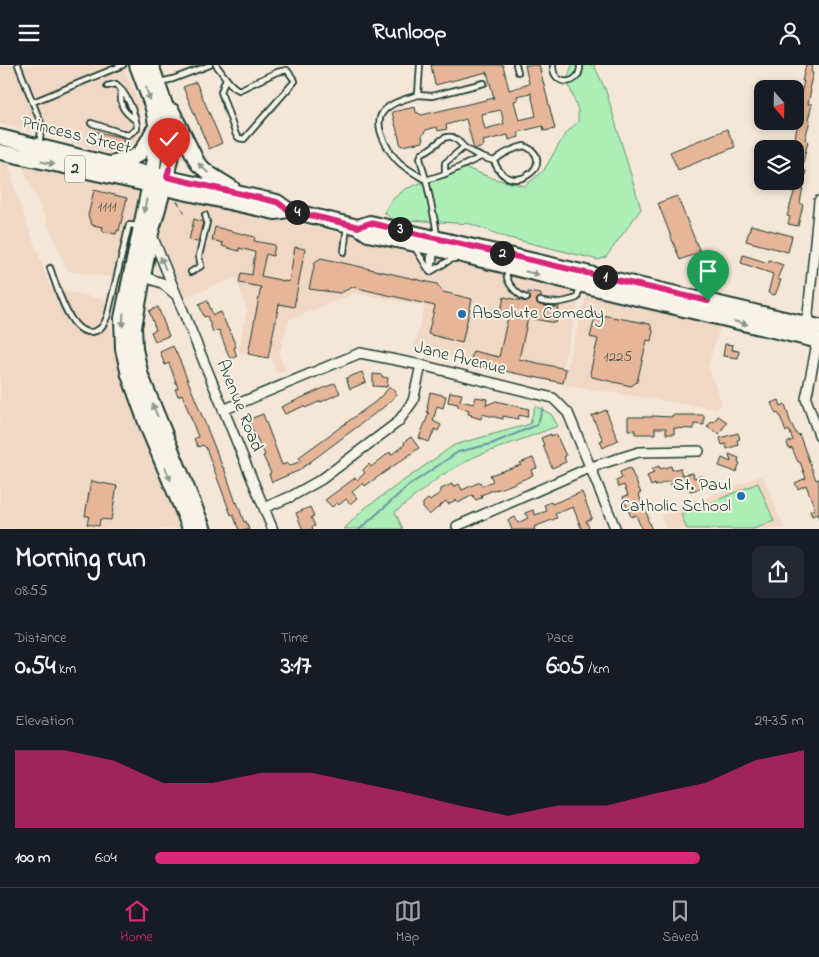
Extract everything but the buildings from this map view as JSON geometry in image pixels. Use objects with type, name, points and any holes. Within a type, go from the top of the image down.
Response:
[{"type":"main road","points":[[137,65],[148,93],[156,124],[146,230]]},
{"type":"main road","points":[[156,75],[168,116],[171,133],[171,155],[165,182],[131,272],[122,318],[123,349],[129,375],[148,427],[191,529]]},
{"type":"main road","points":[[156,75],[198,164],[211,175],[244,195]]},
{"type":"main road","points":[[106,163],[133,159],[145,149],[156,124]]},
{"type":"main road","name":"Princess Street","points":[[0,137],[106,163],[151,180]]},
{"type":"main road","name":"Princess Street","points":[[0,152],[244,195],[277,202],[288,210]]},
{"type":"main road","name":"Princess Street","points":[[165,182],[275,212],[288,210],[352,225],[368,235],[410,243],[435,243],[467,256],[508,266],[583,278]]},
{"type":"main road","name":"Princess Street","points":[[352,225],[370,223],[435,243],[816,333]]},
{"type":"main road","points":[[131,272],[135,349],[141,375],[204,529]]},
{"type":"street","points":[[819,201],[808,314],[816,333],[816,349],[806,399],[815,417],[819,435]]},
{"type":"street","name":"Avenue Road","points":[[146,230],[176,294],[273,529]]},
{"type":"street","points":[[131,272],[162,283],[176,294]]},
{"type":"street","name":"Jane Avenue","points":[[223,410],[360,353],[421,365],[553,398],[568,413],[616,529]]},
{"type":"street","points":[[264,508],[292,496],[322,479],[398,422],[412,401],[421,365]]},
{"type":"street","points":[[458,526],[591,467],[639,451],[699,451]]},
{"type":"lane","points":[[18,65],[42,126],[38,145]]},
{"type":"lane","points":[[33,102],[123,65]]},
{"type":"lane","points":[[156,75],[173,79],[210,65]]},
{"type":"lane","points":[[216,65],[234,88],[239,90],[277,72],[287,71],[295,81],[244,139],[236,135],[221,92],[226,78]]},
{"type":"lane","points":[[418,95],[420,65]]},
{"type":"lane","points":[[516,65],[518,72]]},
{"type":"lane","points":[[553,65],[554,75],[561,81],[566,82],[578,76],[580,65]]},
{"type":"lane","points":[[426,180],[401,164],[393,155],[380,129],[379,121],[382,113],[389,106],[418,95],[432,96],[484,83]]},
{"type":"lane","points":[[91,123],[128,135],[137,129],[136,121],[121,89],[116,84],[108,86]]},
{"type":"lane","points":[[121,89],[122,107],[136,121]]},
{"type":"lane","points":[[430,272],[430,257],[435,243],[435,222],[420,158],[422,153],[435,147],[448,137],[454,137],[461,141],[464,147],[481,157],[494,161]]},
{"type":"lane","points":[[524,146],[531,149],[535,154],[537,162],[536,168],[531,175],[513,179],[497,170],[494,161],[514,148],[524,146]]},
{"type":"lane","points":[[445,174],[445,163],[464,147]]},
{"type":"lane","points":[[426,180],[445,174],[481,157]]},
{"type":"lane","points":[[191,272],[201,266],[199,256],[207,222],[205,215]]},
{"type":"lane","points":[[344,252],[352,225]]},
{"type":"lane","points":[[410,243],[419,253],[430,272]]},
{"type":"lane","points":[[430,272],[450,260],[467,256]]},
{"type":"lane","points":[[508,266],[507,278],[509,283],[523,297],[527,298]]},
{"type":"lane","points":[[50,268],[70,319],[81,331],[89,333],[95,332],[104,323],[131,272]]},
{"type":"lane","points":[[540,301],[562,303],[577,298],[583,278]]},
{"type":"path","points":[[176,200],[185,213]]},
{"type":"shaded area","points":[[0,65],[123,65],[141,107],[136,110],[141,125],[136,147],[111,154],[44,134],[0,124]]},
{"type":"shaded area","points":[[0,162],[9,164],[16,194],[51,289],[108,300],[111,334],[116,358],[186,529],[0,529]]},
{"type":"shaded area","points":[[21,163],[138,191],[141,196],[120,278],[68,271]]},
{"type":"shaded area","points":[[174,195],[581,289],[560,378],[413,350],[425,306],[355,293],[289,320],[279,355],[285,370],[277,374],[271,359],[238,352],[247,310],[236,278],[185,297],[160,239],[167,198]]},
{"type":"shaded area","points":[[587,293],[720,327],[708,366],[722,404],[717,409],[562,385]]},
{"type":"shaded area","name":"St. Paul Catholic School","points":[[762,475],[785,529],[666,529],[661,516]]},
{"type":"green space","points":[[572,65],[594,65],[606,91],[641,209],[606,257],[599,260],[505,237],[471,224],[392,219],[384,212],[392,200],[405,189],[463,167],[495,179],[525,186],[544,170],[565,134],[578,122],[578,110],[567,80]]},
{"type":"green space","points":[[535,406],[551,414],[558,426],[474,457],[442,475],[395,512],[403,529],[344,529],[365,508],[454,445],[530,424]]},
{"type":"green space","name":"St. Paul Catholic School","points":[[758,483],[774,521],[754,529],[687,529],[681,515]]},
{"type":"waterway","points":[[360,529],[408,486],[458,452],[491,444],[537,425],[543,408]]},
{"type":"place","name":"Absolute Comedy","points":[[462,314]]},
{"type":"place","name":"St. Paul Catholic School","points":[[741,496]]},
{"type":"route","points":[[169,169],[167,177],[277,202],[288,210],[358,227],[370,223],[437,237],[708,301]]}]
